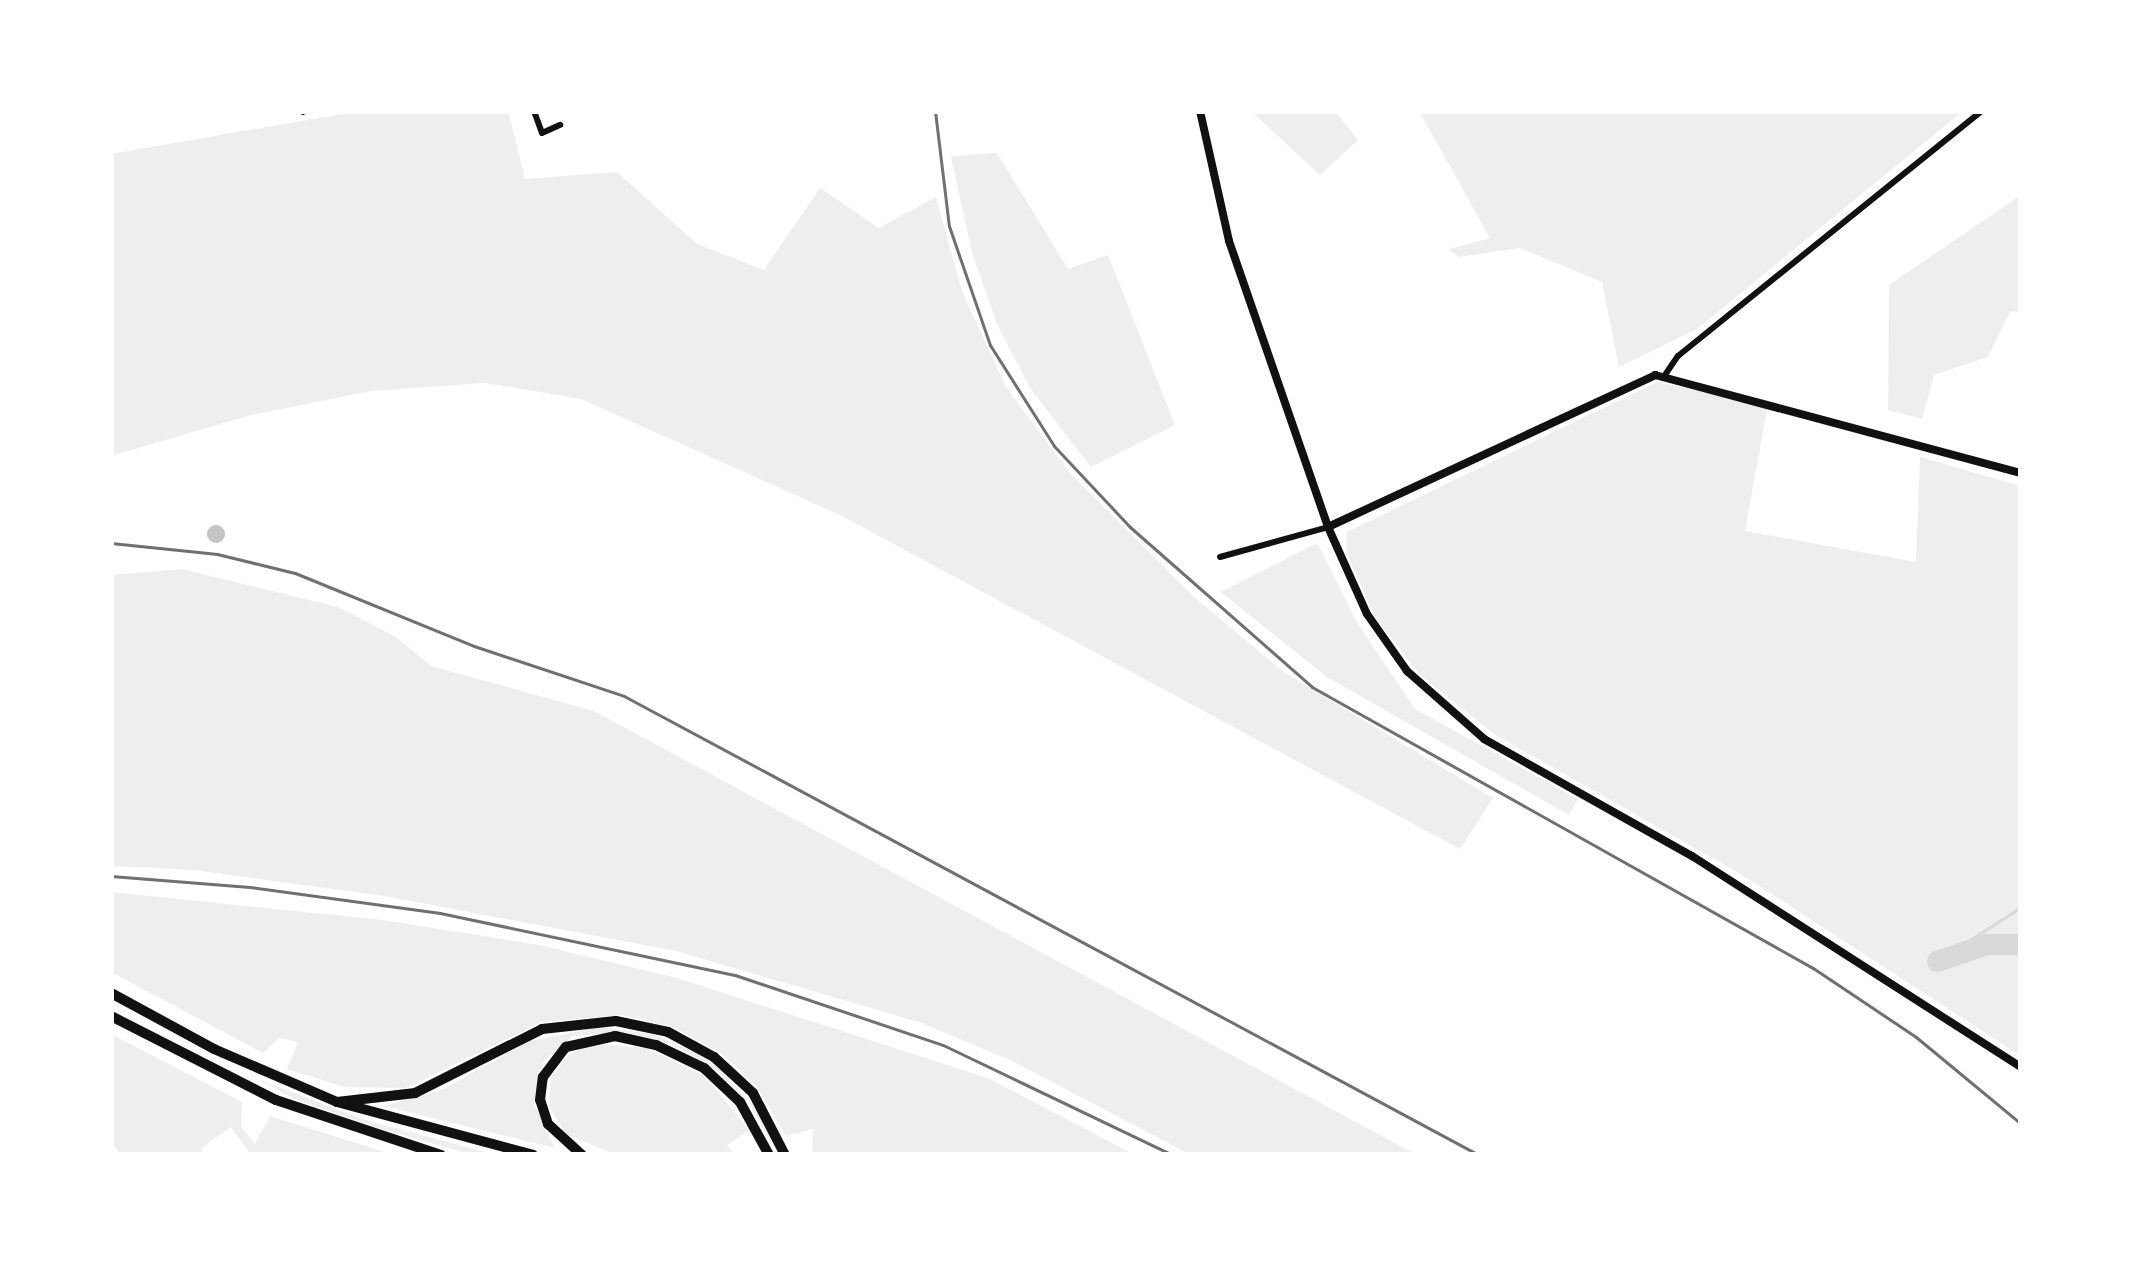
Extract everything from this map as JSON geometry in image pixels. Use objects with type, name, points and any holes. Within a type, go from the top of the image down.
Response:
[{"type":"main road","points":[[111,993],[282,1081],[418,1129],[532,1155]]},
{"type":"main road","points":[[111,1016],[276,1100],[441,1155]]},
{"type":"main road","points":[[337,1102],[415,1093],[542,1029],[616,1021],[668,1032],[714,1057],[753,1093],[785,1155]]},
{"type":"main road","points":[[582,1155],[548,1124],[541,1088],[560,1052],[599,1037],[642,1041],[687,1058],[731,1091],[769,1155]]},
{"type":"street","points":[[534,111],[542,133],[560,125]]},
{"type":"street","points":[[1200,111],[1229,241],[1328,527],[1382,639],[1411,676],[1457,720],[1727,878],[2021,1067]]},
{"type":"street","points":[[1665,375],[1678,356],[1982,111]]},
{"type":"street","points":[[1220,557],[1328,527],[1628,383],[1665,375],[2021,472]]},
{"type":"shaded area","points":[[359,111],[508,111],[525,179],[617,172],[697,244],[764,270],[820,188],[879,228],[936,197],[962,291],[1006,387],[1070,473],[1195,598],[1285,673],[1493,798],[1460,849],[840,515],[581,399],[485,383],[371,391],[251,415],[111,456],[111,154]]},
{"type":"shaded area","points":[[1251,111],[1335,111],[1358,140],[1320,175]]},
{"type":"shaded area","points":[[1419,111],[1963,111],[1697,329],[1619,367],[1602,282],[1520,248],[1459,257],[1449,249],[1490,238]]},
{"type":"shaded area","points":[[997,153],[1068,269],[1108,255],[1175,425],[1091,467],[1030,388],[997,324],[972,253],[951,156]]},
{"type":"shaded area","points":[[2021,195],[2021,311],[2010,312],[1988,357],[1934,375],[1922,419],[1888,410],[1889,285]]},
{"type":"shaded area","points":[[1657,382],[1768,404],[1745,531],[1916,562],[1920,457],[2021,486],[2021,1056],[1744,876],[1494,734],[1420,675],[1375,617],[1347,555],[1347,532]]},
{"type":"shaded area","points":[[1317,543],[1356,621],[1415,709],[1578,799],[1569,815],[1327,677],[1221,592]]},
{"type":"shaded area","points":[[182,569],[338,607],[396,637],[431,666],[594,711],[1417,1155],[1191,1155],[1012,1061],[922,1023],[676,951],[384,896],[193,870],[111,866],[111,575]]},
{"type":"shaded area","points":[[111,892],[383,920],[539,945],[677,978],[988,1078],[1135,1155],[812,1155],[813,1129],[786,1136],[756,1086],[722,1054],[675,1028],[622,1015],[542,1022],[406,1088],[345,1087],[287,1069],[298,1042],[279,1038],[263,1053],[111,972]]},
{"type":"shaded area","points":[[600,1027],[653,1034],[696,1053],[719,1069],[757,1110],[778,1155],[749,1103],[717,1071],[676,1046],[626,1032],[573,1036],[543,1062],[534,1104],[555,1148],[384,1106],[441,1090],[530,1041]]},
{"type":"shaded area","points":[[111,1034],[242,1102],[241,1127],[255,1144],[270,1116],[394,1155],[251,1155],[231,1127],[201,1148],[204,1155],[120,1155],[111,1140]]},
{"type":"shaded area","points":[[595,1044],[646,1048],[703,1075],[750,1130],[727,1145],[736,1155],[617,1155],[565,1134],[549,1106],[551,1077],[569,1054]]},
{"type":"shaded area","points":[[260,1080],[362,1119],[496,1155],[462,1152],[378,1128],[294,1099]]},
{"type":"building","points":[[216,525],[225,534],[216,543],[207,534]]},
{"type":"waterway","points":[[1942,958],[2021,907]]},
{"type":"waterway","points":[[1937,961],[1986,944],[2021,944]]},
{"type":"railway","points":[[935,111],[949,226],[990,345],[1054,446],[1130,527],[1312,687],[1813,968],[1916,1037],[2021,1124]]},
{"type":"railway","points":[[111,543],[217,554],[295,573],[474,646],[624,696],[1479,1155]]},
{"type":"railway","points":[[111,876],[250,887],[440,913],[735,975],[943,1045],[1173,1155]]}]
